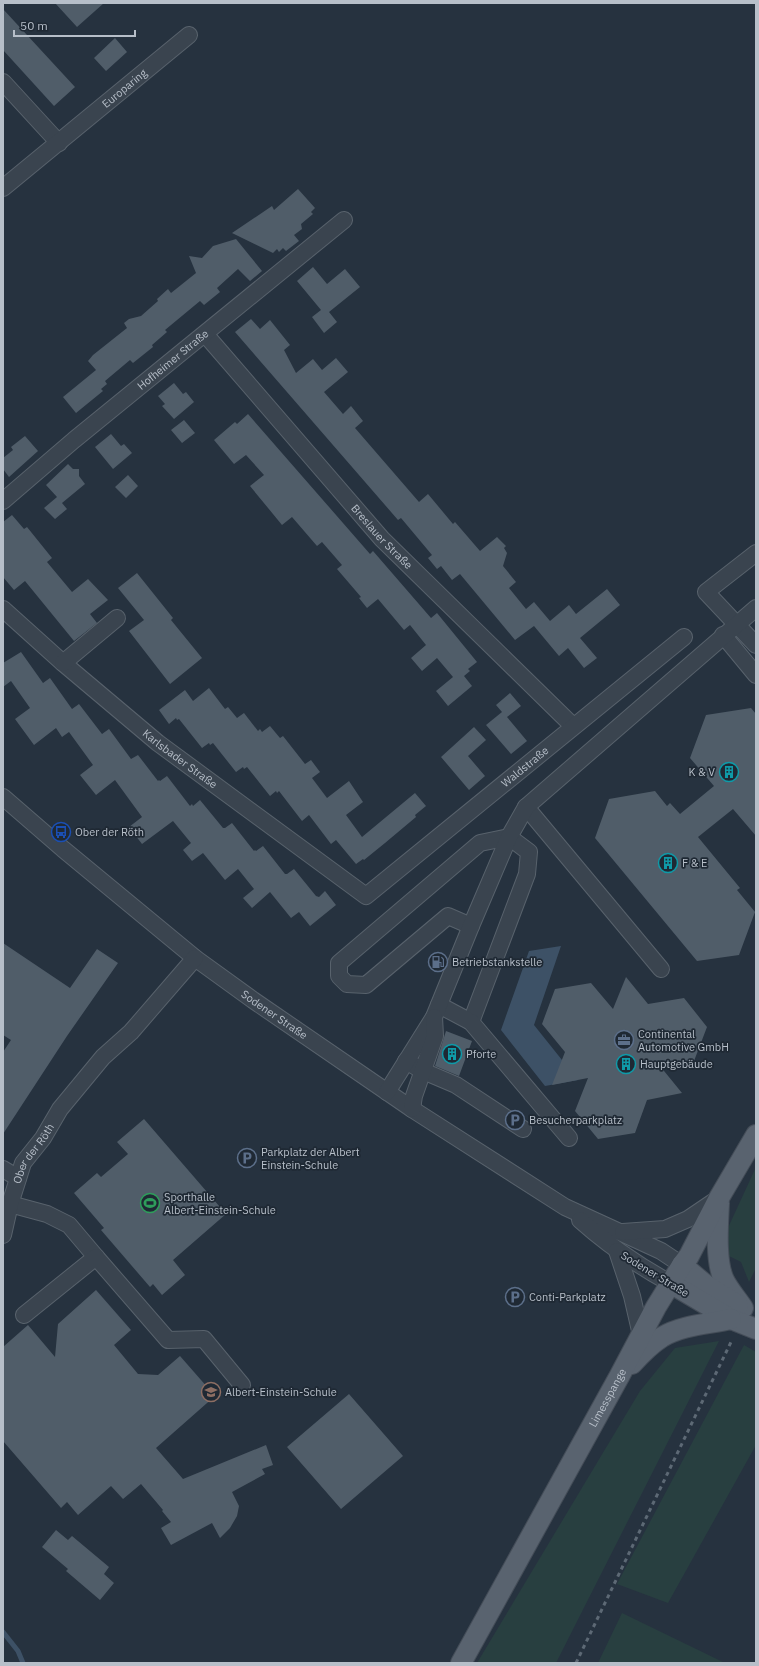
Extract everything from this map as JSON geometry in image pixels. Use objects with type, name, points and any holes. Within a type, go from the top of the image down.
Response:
[{"type":"main road","name":"Limesspange","points":[[461,1663],[670,1283],[689,1256],[719,1198],[756,1135]]},
{"type":"main road","points":[[719,1198],[718,1241],[721,1269],[724,1280],[744,1315],[756,1329]]},
{"type":"main road","points":[[682,1265],[706,1286],[744,1315]]},
{"type":"main road","name":"Sodener Straße","points":[[670,1283],[744,1315]]},
{"type":"main road","points":[[620,1375],[642,1353],[663,1337],[686,1328],[744,1315]]},
{"type":"street","name":"Europaring","points":[[3,188],[189,35]]},
{"type":"street","points":[[3,82],[59,143]]},
{"type":"street","name":"Hofheimer Straße","points":[[3,501],[74,440],[344,220]]},
{"type":"street","name":"Breslauer Straße","points":[[205,334],[382,539],[573,726]]},
{"type":"street","points":[[756,553],[706,592],[756,645]]},
{"type":"street","points":[[412,1108],[414,1096],[423,1071],[433,1022],[471,926],[509,838],[526,807],[756,608]]},
{"type":"street","name":"Karlsbader Straße","points":[[3,609],[63,663],[158,744],[366,896]]},
{"type":"street","points":[[63,663],[117,618]]},
{"type":"street","points":[[723,635],[756,675]]},
{"type":"street","name":"Waldstraße","points":[[366,896],[684,637]]},
{"type":"street","name":"Sodener Straße","points":[[3,796],[62,849],[195,958],[387,1092],[565,1207],[617,1251],[640,1267],[670,1283]]},
{"type":"street","points":[[526,807],[661,969]]},
{"type":"street","points":[[471,926],[448,916],[366,984],[347,984],[339,976],[339,963],[480,843],[509,838],[529,852],[527,874],[471,1022]]},
{"type":"street","name":"Ober der Röth","points":[[3,1235],[10,1204],[23,1163],[43,1138],[60,1109],[103,1057],[131,1032],[195,958]]},
{"type":"street","points":[[433,1022],[471,1022],[569,1138]]},
{"type":"street","points":[[387,1092],[433,1022]]},
{"type":"street","points":[[406,1061],[423,1071],[456,1085],[523,1129]]},
{"type":"street","points":[[3,1169],[18,1178]]},
{"type":"street","points":[[618,1232],[665,1229],[688,1219],[719,1198]]},
{"type":"street","points":[[10,1204],[47,1214],[69,1225],[168,1340],[204,1339],[242,1385]]},
{"type":"street","name":"Sodener Straße","points":[[565,1207],[661,1251],[682,1265]]},
{"type":"street","points":[[617,1251],[632,1296],[641,1335]]},
{"type":"street","points":[[24,1315],[96,1257]]},
{"type":"green space","points":[[756,1167],[756,1268],[749,1282],[741,1262],[729,1256],[726,1232]]},
{"type":"green space","points":[[719,1341],[556,1663],[477,1663],[640,1391],[675,1348]]},
{"type":"green space","points":[[744,1345],[756,1352],[756,1445],[668,1603],[617,1584]]},
{"type":"green space","points":[[622,1613],[725,1663],[598,1663]]},
{"type":"water","points":[[561,946],[534,1025],[578,1080],[545,1086],[501,1030],[529,951]]},
{"type":"building","points":[[55,3],[104,3],[77,27]]},
{"type":"building","points":[[3,9],[75,87],[54,106],[3,50]]},
{"type":"building","points":[[115,38],[127,52],[106,71],[94,58]]},
{"type":"building","points":[[298,189],[315,208],[311,212],[313,214],[301,224],[302,229],[294,235],[299,241],[286,251],[283,248],[279,252],[277,249],[273,253],[232,233],[272,206],[274,210]]},
{"type":"building","points":[[236,239],[262,271],[250,281],[238,269],[217,288],[220,292],[204,305],[200,301],[165,330],[167,332],[152,345],[153,347],[133,363],[130,360],[105,381],[107,384],[101,389],[103,391],[76,413],[63,397],[96,370],[88,361],[93,355],[127,328],[124,323],[129,319],[141,316],[158,301],[157,299],[168,289],[171,293],[196,273],[189,256],[202,258],[213,246]]},
{"type":"building","points":[[313,267],[327,284],[345,269],[360,287],[329,312],[337,322],[324,333],[312,317],[321,310],[297,281]]},
{"type":"building","points":[[251,319],[260,329],[270,320],[290,345],[284,350],[296,373],[313,359],[322,370],[336,358],[348,372],[324,392],[343,414],[351,406],[363,421],[355,428],[419,502],[428,494],[453,524],[455,522],[480,551],[497,537],[506,546],[504,548],[507,553],[503,566],[516,582],[509,588],[526,609],[534,602],[550,621],[569,605],[576,614],[607,589],[620,605],[580,638],[597,658],[584,668],[568,648],[559,656],[534,626],[515,640],[460,574],[452,580],[441,566],[437,569],[428,558],[432,555],[401,518],[398,520],[235,332]]},
{"type":"building","points":[[174,383],[183,394],[186,392],[194,402],[174,419],[162,406],[165,404],[158,396]]},
{"type":"building","points":[[248,414],[370,554],[373,551],[431,618],[437,613],[477,662],[468,669],[470,671],[464,676],[472,686],[448,706],[436,691],[453,677],[437,658],[422,671],[411,658],[426,645],[410,625],[404,630],[378,599],[367,608],[359,598],[361,597],[337,569],[342,565],[322,542],[317,546],[292,517],[282,525],[250,486],[264,475],[246,455],[234,464],[214,440],[235,422],[237,424]]},
{"type":"building","points":[[184,420],[195,433],[182,443],[171,430]]},
{"type":"building","points":[[111,434],[121,446],[124,444],[132,453],[113,469],[95,447]]},
{"type":"building","points":[[25,436],[38,451],[9,477],[3,469],[3,458],[13,450],[11,447]]},
{"type":"building","points":[[68,464],[73,469],[79,469],[79,476],[85,484],[62,503],[67,509],[55,519],[44,508],[57,497],[46,485]]},
{"type":"building","points":[[128,475],[138,486],[126,498],[115,487]]},
{"type":"building","points":[[12,515],[24,529],[27,527],[52,558],[47,562],[72,592],[88,579],[108,600],[90,614],[97,623],[74,641],[25,581],[14,590],[3,577],[3,522]]},
{"type":"building","points":[[137,573],[173,618],[171,620],[202,658],[170,684],[129,631],[144,620],[118,588]]},
{"type":"building","points":[[21,652],[43,683],[50,678],[72,709],[79,704],[102,734],[109,729],[131,759],[138,755],[158,781],[167,776],[190,806],[192,804],[193,806],[200,800],[223,828],[232,823],[254,851],[263,846],[285,874],[294,869],[316,896],[319,897],[325,891],[336,905],[310,926],[299,912],[291,918],[270,892],[252,908],[243,898],[254,889],[238,869],[225,880],[203,853],[192,861],[183,850],[191,843],[173,821],[142,844],[129,827],[142,817],[115,780],[96,795],[80,775],[93,765],[69,732],[62,737],[56,728],[34,745],[15,719],[30,708],[11,681],[3,687],[3,663]]},
{"type":"building","points":[[209,688],[225,709],[228,707],[237,718],[244,713],[258,731],[260,729],[262,732],[270,726],[280,738],[283,736],[305,764],[311,760],[320,772],[312,778],[327,798],[349,781],[363,802],[346,815],[362,837],[415,793],[426,806],[415,815],[416,817],[385,843],[364,860],[363,859],[356,864],[336,840],[331,844],[309,815],[302,821],[279,791],[277,793],[276,791],[270,796],[247,767],[244,769],[243,767],[236,772],[213,743],[210,745],[209,743],[202,748],[179,719],[177,720],[176,718],[169,724],[159,710],[185,690],[193,701]]},
{"type":"building","points":[[510,693],[521,706],[507,717],[527,741],[511,754],[486,725],[502,712],[496,705]]},
{"type":"building","name":"F & E","points":[[751,708],[756,714],[756,836],[733,809],[698,837],[740,888],[737,890],[755,912],[739,955],[697,961],[595,838],[609,799],[655,791],[667,806],[670,803],[680,814],[714,786],[690,758],[706,715]]},
{"type":"building","points":[[474,727],[486,740],[468,756],[485,776],[469,790],[441,757]]},
{"type":"building","points":[[3,943],[70,988],[97,949],[118,963],[67,1036],[3,1134],[3,1052],[11,1040],[3,1035]]},
{"type":"building","name":"Hauptgebäude","points":[[626,977],[648,1004],[684,998],[707,1027],[694,1061],[660,1066],[682,1093],[647,1100],[635,1133],[598,1139],[575,1111],[588,1078],[552,1085],[565,1052],[542,1024],[555,989],[591,983],[613,1009]]},
{"type":"building","name":"Pforte","points":[[446,1031],[472,1041],[459,1076],[435,1066]]},
{"type":"building","name":"Sporthalle Albert-Einstein-Schule","points":[[144,1119],[226,1214],[173,1260],[185,1275],[162,1295],[153,1284],[150,1287],[101,1230],[104,1228],[74,1193],[97,1173],[101,1177],[128,1154],[117,1142]]},
{"type":"building","points":[[96,1290],[131,1330],[114,1345],[138,1374],[158,1375],[180,1356],[215,1396],[156,1448],[183,1479],[266,1445],[273,1465],[262,1469],[265,1474],[232,1492],[239,1506],[237,1516],[230,1528],[220,1538],[212,1523],[171,1545],[161,1528],[171,1522],[141,1484],[123,1499],[111,1486],[78,1515],[67,1502],[61,1508],[3,1441],[3,1347],[28,1325],[55,1357],[58,1324]]},
{"type":"building","points":[[349,1394],[403,1456],[341,1509],[287,1447]]},
{"type":"building","points":[[56,1530],[68,1540],[72,1536],[109,1567],[104,1574],[114,1583],[100,1600],[66,1571],[68,1569],[42,1547]]},
{"type":"waterway","points":[[3,1632],[18,1651],[23,1663]]},
{"type":"railway","points":[[576,1663],[732,1340]]},
{"type":"place","name":"K & V","points":[[729,772]]},
{"type":"place","name":"Ober der Röth","points":[[61,832]]},
{"type":"place","name":"F & E","points":[[668,863]]},
{"type":"place","name":"Betriebstankstelle","points":[[438,962]]},
{"type":"place","name":"Continental Automotive GmbH","points":[[624,1040]]},
{"type":"place","name":"Pforte","points":[[452,1054]]},
{"type":"place","name":"Hauptgebäude","points":[[626,1064]]},
{"type":"place","name":"Besucherparkplatz","points":[[515,1120]]},
{"type":"place","name":"Parkplatz der Albert Einstein-Schule","points":[[247,1158]]},
{"type":"place","name":"Sporthalle Albert-Einstein-Schule","points":[[150,1203]]},
{"type":"place","name":"Conti-Parkplatz","points":[[515,1297]]},
{"type":"place","name":"Albert-Einstein-Schule","points":[[211,1392]]}]
